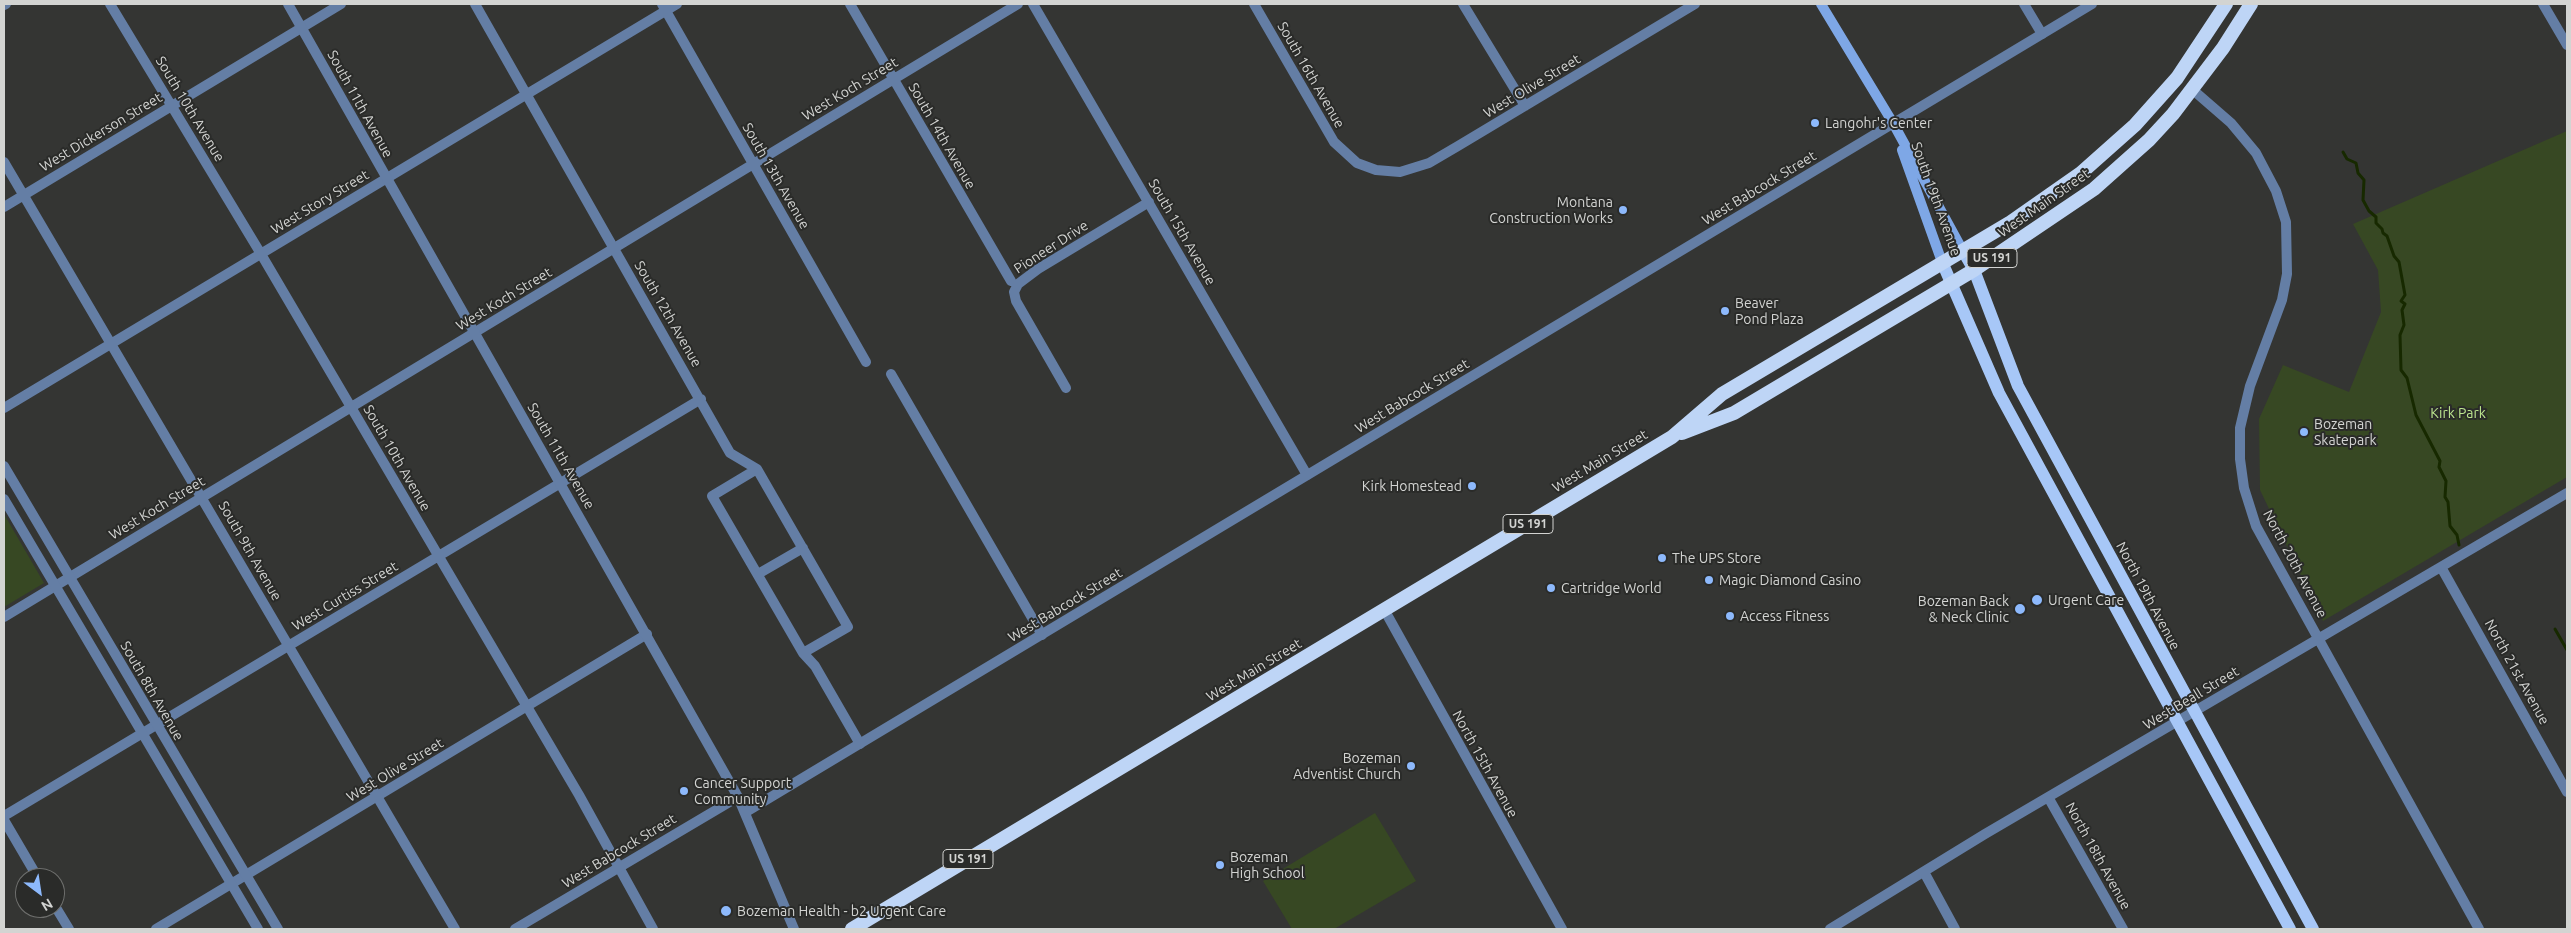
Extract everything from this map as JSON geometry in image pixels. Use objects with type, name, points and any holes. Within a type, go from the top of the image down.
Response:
[{"type":"highway","name":"West Main Street","points":[[852,929],[1672,437],[1722,394],[2011,222],[2081,173],[2135,125],[2177,78],[2226,4]]},
{"type":"highway","name":"West Main Street","points":[[1672,437],[1734,413],[1974,270],[2094,190],[2149,140],[2193,90],[2251,4]]},
{"type":"main road","name":"South 19th Avenue","points":[[1821,4],[1893,123],[1974,270]]},
{"type":"main road","name":"South 19th Avenue","points":[[1893,123],[1942,262],[1952,283]]},
{"type":"main road","name":"North 19th Avenue","points":[[1974,270],[2018,386],[2313,929]]},
{"type":"main road","points":[[1952,283],[1999,393],[2290,929]]},
{"type":"street","name":"South 10th Avenue","points":[[110,4],[172,105],[439,556],[527,706],[653,929]]},
{"type":"street","name":"South 11th Avenue","points":[[288,4],[738,797],[746,812],[794,929]]},
{"type":"street","name":"West Dickerson Street","points":[[4,207],[341,4]]},
{"type":"street","name":"South 12th Avenue","points":[[475,4],[730,453],[756,469],[848,627],[803,653]]},
{"type":"street","name":"West Story Street","points":[[4,408],[527,94],[664,7],[677,4]]},
{"type":"street","name":"South 14th Avenue","points":[[850,4],[1012,281]]},
{"type":"street","name":"West Koch Street","points":[[4,617],[1018,4]]},
{"type":"street","name":"South 15th Avenue","points":[[1033,4],[1307,476]]},
{"type":"street","name":"South 16th Avenue","points":[[1254,4],[1334,142],[1357,163],[1376,170]]},
{"type":"street","points":[[1463,4],[1525,106]]},
{"type":"street","points":[[2024,4],[2042,34]]},
{"type":"street","name":"West Babcock Street","points":[[746,812],[2092,4]]},
{"type":"street","points":[[2544,4],[2567,46]]},
{"type":"street","name":"West Olive Street","points":[[1376,170],[1400,172],[1429,163],[1687,6]]},
{"type":"street","name":"South 13th Avenue","points":[[664,7],[866,362]]},
{"type":"street","name":"North 20th Avenue","points":[[2193,90],[2231,123],[2256,154],[2276,190],[2286,222],[2287,274],[2282,300],[2250,386],[2240,428],[2240,460],[2244,488],[2256,526],[2479,929]]},
{"type":"street","name":"South 9th Avenue","points":[[4,162],[456,929]]},
{"type":"street","name":"Pioneer Drive","points":[[1066,388],[1018,306],[1014,292],[1018,284],[1038,269],[1149,202]]},
{"type":"street","points":[[891,374],[1042,634]]},
{"type":"street","name":"West Curtiss Street","points":[[4,816],[701,399]]},
{"type":"street","name":"South 8th Avenue","points":[[4,466],[278,929]]},
{"type":"street","points":[[756,469],[712,496],[803,653],[815,666],[860,744]]},
{"type":"street","name":"West Beall Street","points":[[1830,929],[2048,797],[2194,713],[2318,637],[2566,496]]},
{"type":"street","points":[[4,499],[54,587],[258,929]]},
{"type":"street","points":[[758,574],[803,548]]},
{"type":"street","name":"North 21st Avenue","points":[[2442,566],[2567,792]]},
{"type":"street","name":"North 15th Avenue","points":[[1385,610],[1562,929]]},
{"type":"street","name":"West Olive Street","points":[[156,929],[647,634]]},
{"type":"street","name":"West Babcock Street","points":[[515,929],[738,797]]},
{"type":"street","name":"North 18th Avenue","points":[[2048,797],[2123,929]]},
{"type":"street","points":[[4,820],[32,868]]},
{"type":"street","points":[[1924,872],[1955,929]]},
{"type":"street","points":[[62,918],[69,929]]},
{"type":"green space","name":"Kirk Park","points":[[2567,131],[2567,477],[2323,621],[2260,490],[2259,419],[2283,365],[2349,392],[2381,312],[2378,270],[2353,224]]},
{"type":"green space","points":[[4,514],[44,583],[4,607]]},
{"type":"green space","points":[[1375,813],[1416,881],[1334,929],[1292,929],[1263,881]]},
{"type":"waterway","points":[[2343,152],[2347,159],[2356,163],[2358,173],[2364,180],[2363,200],[2369,211],[2376,217],[2376,223],[2387,236],[2394,256],[2399,262],[2405,295],[2401,301],[2405,304],[2402,310],[2404,325],[2400,335],[2401,370],[2407,378],[2416,415],[2440,461],[2439,467],[2446,481],[2445,497],[2448,502],[2450,526],[2457,535],[2459,545]]},
{"type":"waterway","points":[[2555,629],[2567,650]]},
{"type":"place","name":"Langohr's Center","points":[[1815,123]]},
{"type":"place","name":"Montana Construction Works","points":[[1623,210]]},
{"type":"place","name":"Beaver Pond Plaza","points":[[1725,311]]},
{"type":"place","name":"Bozeman Skatepark","points":[[2304,432]]},
{"type":"place","name":"Kirk Homestead","points":[[1472,486]]},
{"type":"place","name":"The UPS Store","points":[[1662,558]]},
{"type":"place","name":"Magic Diamond Casino","points":[[1709,580]]},
{"type":"place","name":"Cartridge World","points":[[1551,588]]},
{"type":"place","name":"Urgent Care","points":[[2037,600]]},
{"type":"place","name":"Bozeman Back & Neck Clinic","points":[[2020,609]]},
{"type":"place","name":"Access Fitness","points":[[1730,616]]},
{"type":"place","name":"Bozeman Adventist Church","points":[[1411,766]]},
{"type":"place","name":"Cancer Support Community","points":[[684,791]]},
{"type":"place","name":"Bozeman High School","points":[[1220,865]]},
{"type":"place","name":"Bozeman Health - b2 Urgent Care","points":[[726,911]]}]
